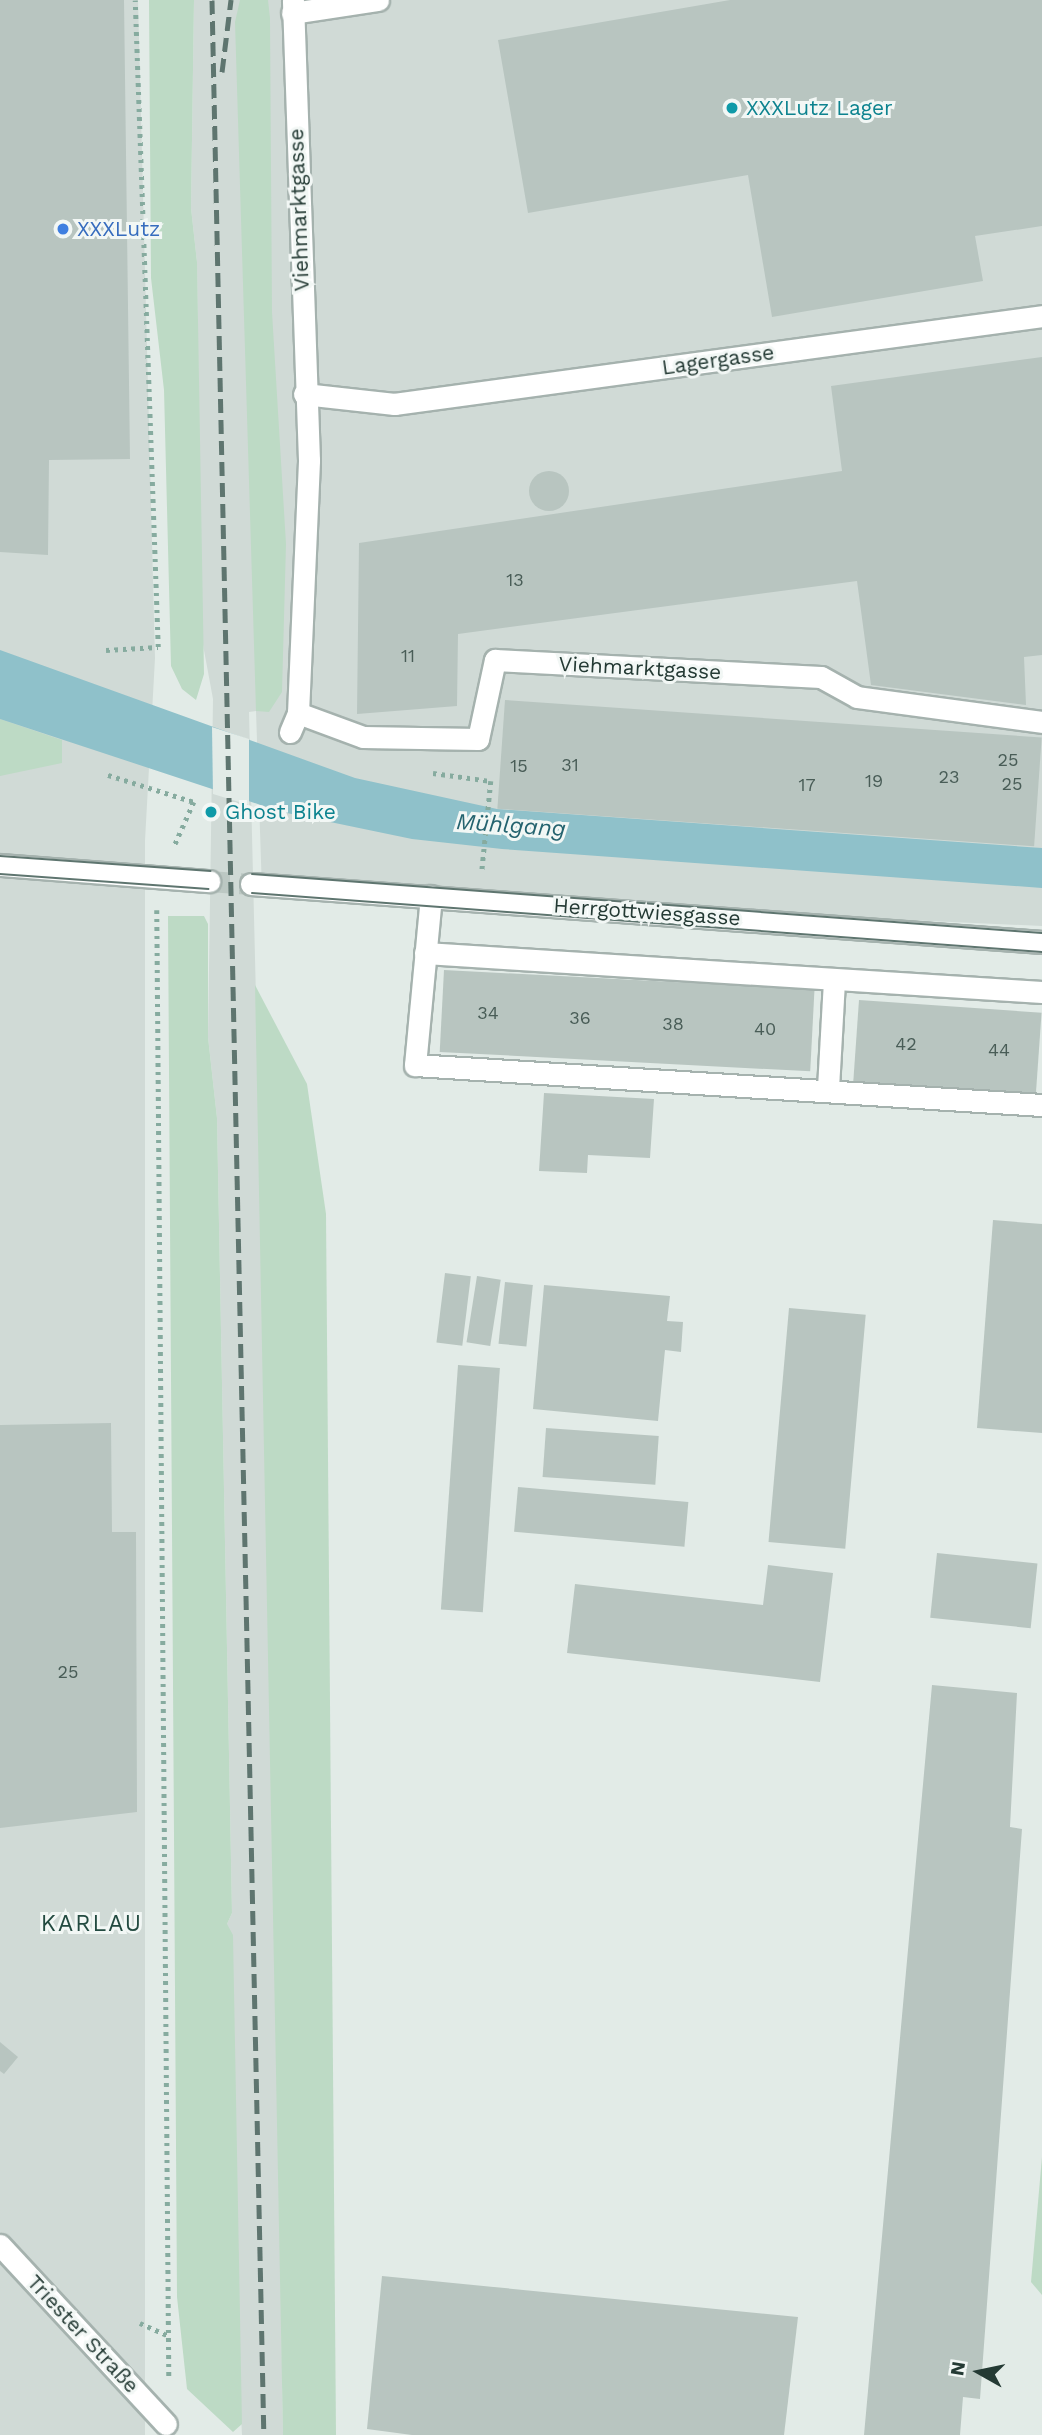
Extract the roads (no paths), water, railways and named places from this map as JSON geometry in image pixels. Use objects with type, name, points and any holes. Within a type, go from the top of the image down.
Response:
[{"type":"main road","points":[[292,7],[378,0]]},
{"type":"main road","name":"Viehmarktgasse","points":[[292,7],[304,394],[309,460],[294,723],[363,737],[478,739],[495,660],[821,677],[857,697],[1042,722]]},
{"type":"main road","name":"Lagergasse","points":[[304,394],[394,404],[1042,316]]},
{"type":"main road","points":[[0,865],[209,881]]},
{"type":"main road","name":"Herrgottwiesgasse","points":[[251,884],[1042,942]]},
{"type":"main road","points":[[431,897],[415,1065],[828,1088],[1042,1105]]},
{"type":"main road","points":[[425,953],[1042,992]]},
{"type":"main road","points":[[828,1088],[834,980]]},
{"type":"main road","name":"Triester Straße","points":[[0,2245],[166,2424]]},
{"type":"water","name":"Mühlgang","points":[[0,650],[355,778],[497,809],[1042,848],[1042,888],[502,849],[412,839],[282,812],[0,719]]},
{"type":"tunnel","points":[[209,881],[251,884]]},
{"type":"tram line","points":[[0,856],[210,871]]},
{"type":"tram line","points":[[0,874],[208,889]]},
{"type":"tram line","points":[[252,874],[1042,933]]},
{"type":"tram line","points":[[252,893],[1042,952]]},
{"type":"railway","points":[[212,0],[264,2435]]},
{"type":"railway","points":[[222,72],[231,0]]},
{"type":"place","name":"XXXLutz Lager","points":[[732,108]]},
{"type":"place","name":"XXXLutz","points":[[63,229]]},
{"type":"place","name":"Ghost Bike","points":[[211,812]]},
{"type":"district","name":"KARLAU","points":[[92,1924]]}]
